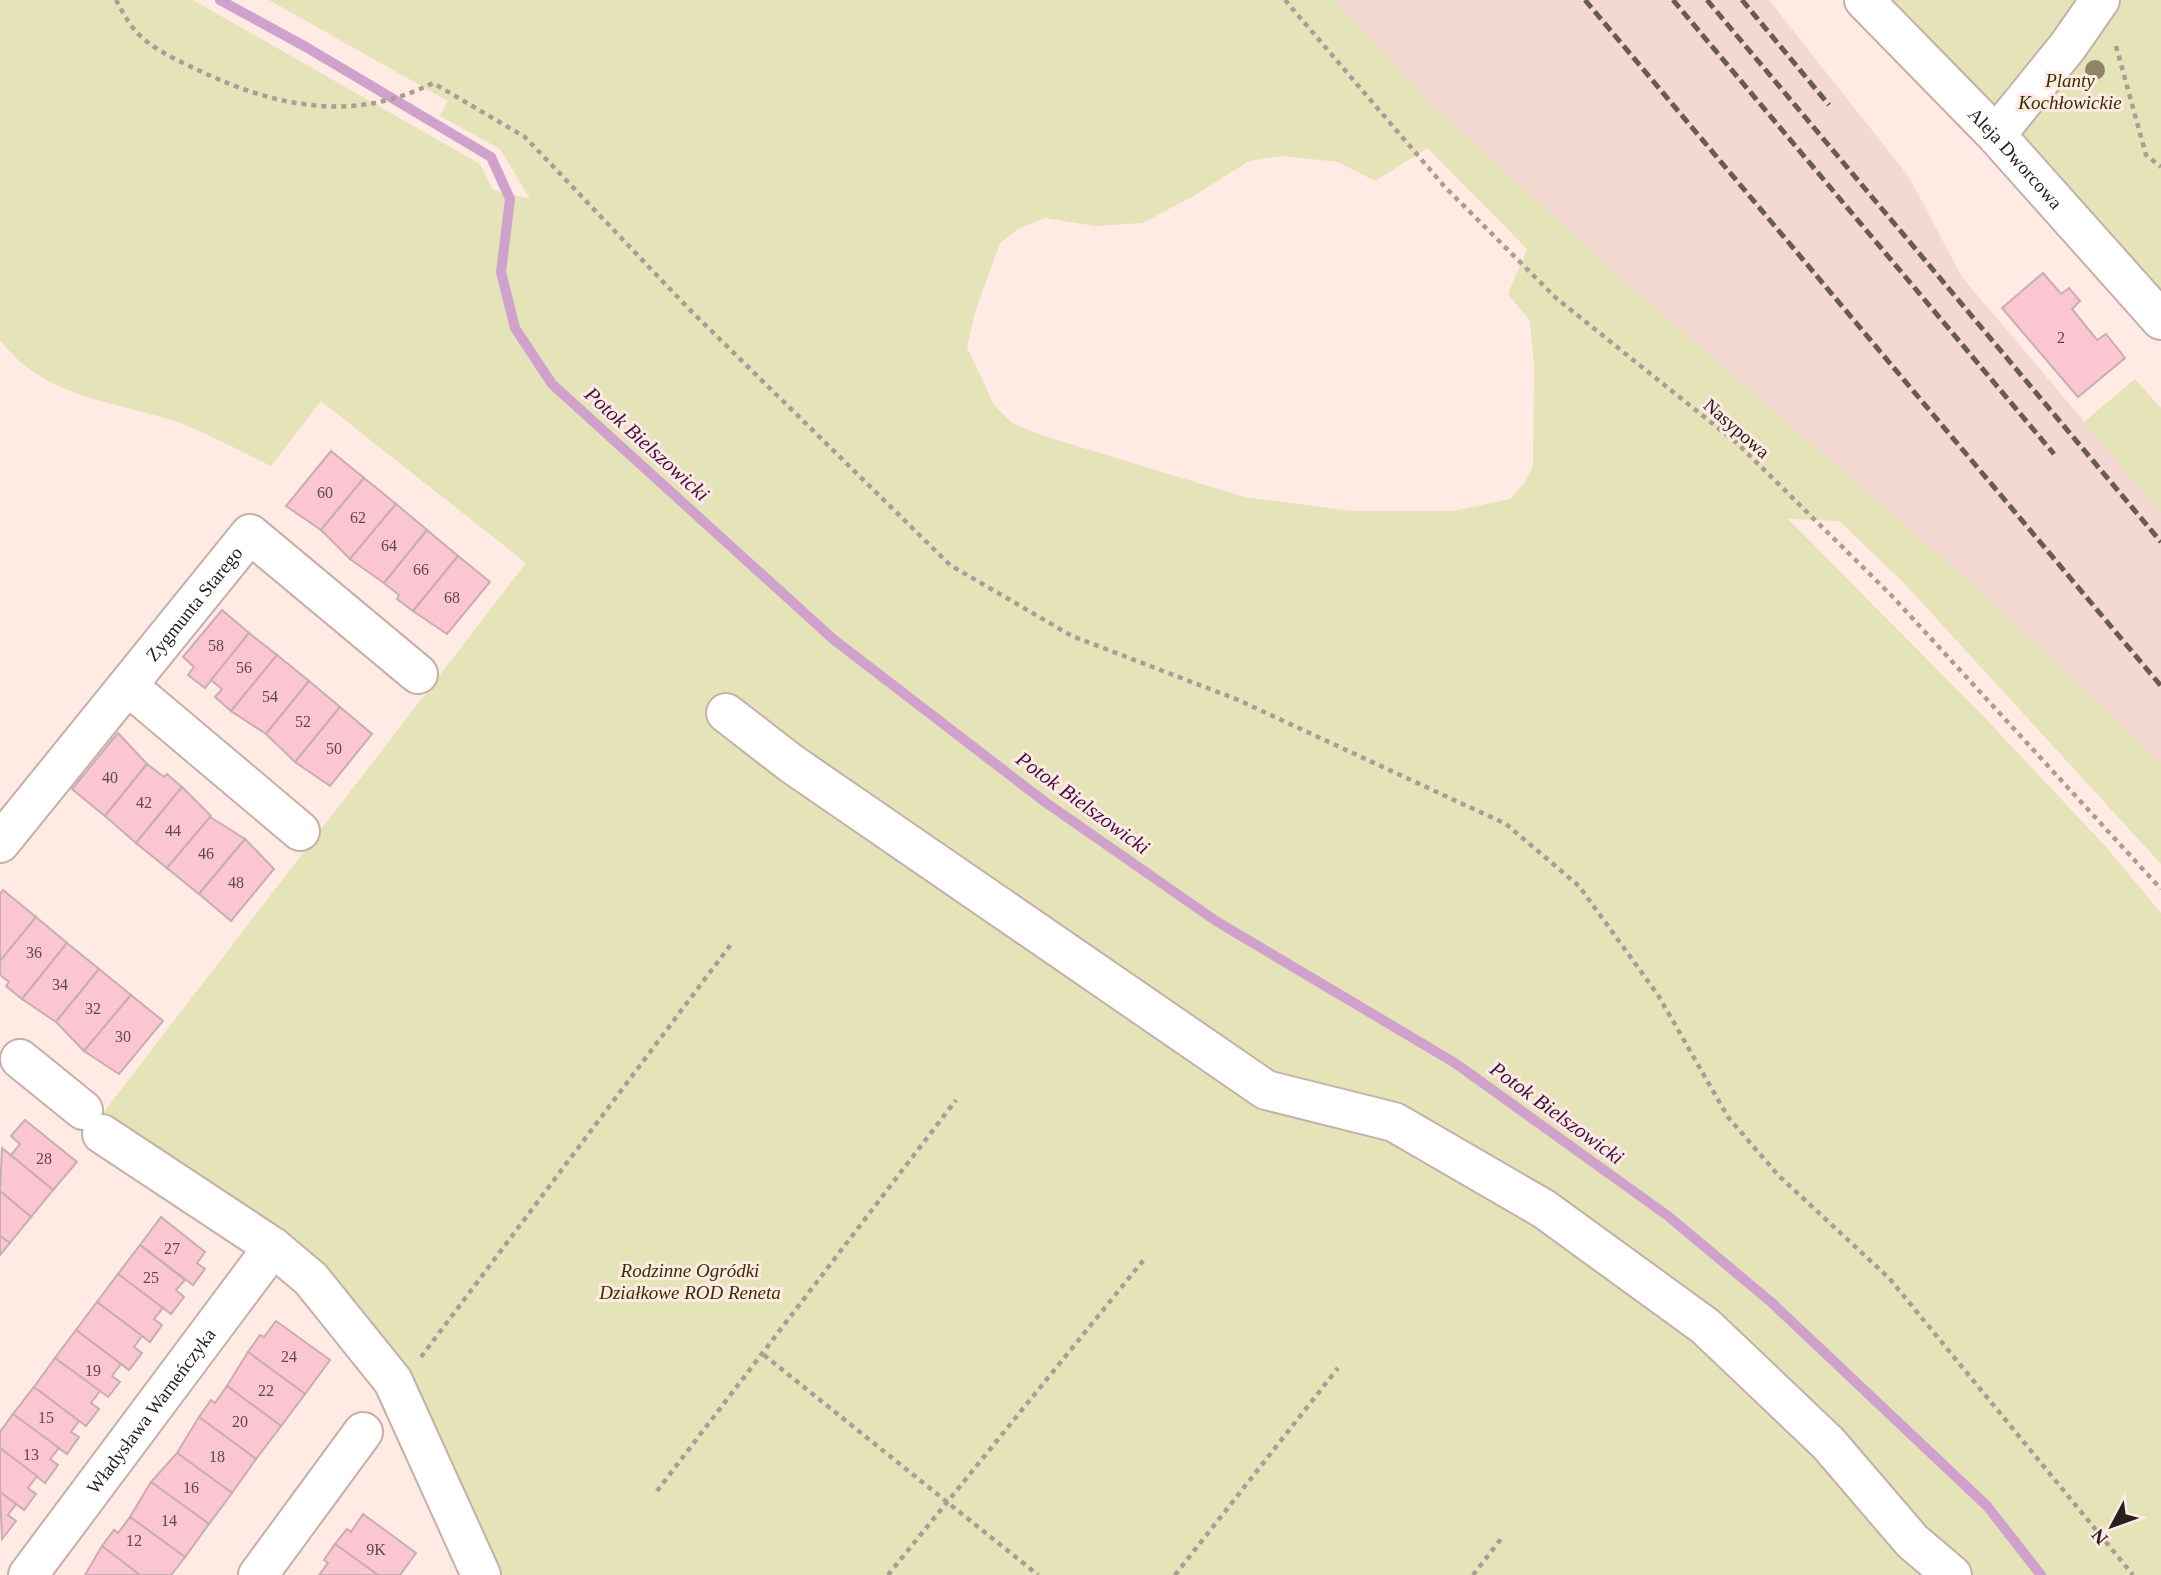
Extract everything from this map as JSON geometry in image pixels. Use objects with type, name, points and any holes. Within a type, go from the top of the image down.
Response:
[{"type":"street","name":"Aleja Dworcowa","points":[[1864,0],[1996,135],[2161,320]]},
{"type":"street","points":[[1996,135],[2068,46],[2100,0]]},
{"type":"street","name":"Zygmunta Starego","points":[[0,843],[250,534],[418,674]]},
{"type":"street","points":[[128,686],[300,831]]},
{"type":"street","points":[[726,713],[792,764],[1266,1090],[1394,1122],[1544,1209],[1705,1326],[1828,1443],[1912,1541],[1951,1575]]},
{"type":"street","points":[[7,1061],[273,1247],[311,1279],[393,1381],[481,1575]]},
{"type":"street","name":"Władysława Warneńczyka","points":[[28,1575],[273,1247]]},
{"type":"street","points":[[258,1575],[363,1432]]},
{"type":"path","points":[[116,0],[133,29],[167,56],[243,92],[298,104],[357,107],[402,99],[433,83],[525,137],[708,328],[950,565],[1072,636],[1236,699],[1506,824],[1579,886],[1658,995],[1728,1117],[1779,1175],[1889,1278],[2133,1575]]},
{"type":"path","name":"Nasypowa","points":[[1285,0],[1444,186],[1556,298],[1738,444],[1892,596],[2161,889]]},
{"type":"path","points":[[2115,42],[2146,155],[2161,167]]},
{"type":"path","points":[[393,1381],[411,1370],[732,943]]},
{"type":"path","points":[[657,1491],[956,1100]]},
{"type":"path","points":[[888,1575],[1146,1256]]},
{"type":"path","points":[[764,1354],[1038,1575]]},
{"type":"path","points":[[1175,1575],[1338,1368]]},
{"type":"path","points":[[1473,1575],[1501,1539]]},
{"type":"shaded area","points":[[1335,0],[1769,0],[1909,177],[1962,277],[2161,512],[2161,763],[1976,587],[1623,280],[1427,100]]},
{"type":"green space","name":"Rodzinne Ogródki Działkowe ROD Reneta","points":[[0,0],[193,0],[480,164],[493,190],[530,199],[500,149],[440,116],[448,101],[269,0],[1335,0],[1427,100],[1623,280],[1976,587],[2161,763],[2161,864],[1903,582],[1839,521],[1788,519],[1986,719],[2106,847],[2161,913],[2161,1575],[500,1575],[465,1505],[424,1405],[400,1358],[327,1274],[100,1117],[526,563],[321,401],[271,466],[183,424],[61,387],[19,360],[0,340]],"holes":[[[1427,148],[1527,249],[1508,294],[1530,321],[1534,366],[1533,467],[1523,485],[1510,499],[1454,511],[1352,511],[1244,497],[1044,436],[1012,423],[994,405],[967,347],[975,312],[1000,243],[1019,228],[1045,218],[1095,226],[1142,223],[1192,197],[1249,161],[1283,156],[1338,162],[1375,181]]]},
{"type":"green space","name":"Planty Kochłowickie","points":[[1864,0],[2161,0],[2161,326]]},
{"type":"green space","points":[[2135,379],[2161,408],[2161,512],[2084,422]]},
{"type":"building","points":[[2043,273],[2061,294],[2069,288],[2080,301],[2072,309],[2097,340],[2106,334],[2125,358],[2078,397],[2002,308]]},
{"type":"building","points":[[331,451],[364,478],[321,530],[286,506]]},
{"type":"building","points":[[364,478],[396,504],[350,559],[321,530]]},
{"type":"building","points":[[396,504],[427,530],[384,583],[350,559]]},
{"type":"building","points":[[427,530],[458,556],[413,611],[397,599],[399,595],[384,583]]},
{"type":"building","points":[[458,556],[490,582],[447,634],[413,611]]},
{"type":"building","points":[[222,610],[249,633],[205,688],[188,675],[194,667],[183,657]]},
{"type":"building","points":[[249,633],[277,655],[231,711],[215,697],[222,689],[211,680]]},
{"type":"building","points":[[277,655],[309,681],[266,734],[231,711]]},
{"type":"building","points":[[309,681],[340,707],[295,762],[266,734]]},
{"type":"building","points":[[340,707],[372,734],[330,786],[295,762]]},
{"type":"building","points":[[118,733],[147,764],[105,816],[72,789]]},
{"type":"building","points":[[147,764],[164,777],[167,774],[182,787],[136,843],[105,816]]},
{"type":"building","points":[[182,787],[211,816],[167,868],[136,843]]},
{"type":"building","points":[[210,817],[245,839],[199,894],[167,868]]},
{"type":"building","points":[[245,839],[274,869],[231,921],[199,894]]},
{"type":"building","points":[[3,890],[36,917],[0,961],[0,894]]},
{"type":"building","points":[[36,917],[67,943],[22,999],[6,986],[9,982],[0,975],[0,961]]},
{"type":"building","points":[[67,943],[99,969],[56,1022],[22,999]]},
{"type":"building","points":[[99,969],[131,995],[84,1051],[56,1022]]},
{"type":"building","points":[[131,995],[163,1021],[119,1074],[84,1051]]},
{"type":"building","points":[[25,1120],[77,1162],[53,1190],[11,1155],[20,1144],[11,1136]]},
{"type":"building","points":[[2,1148],[53,1190],[31,1217],[0,1191]]},
{"type":"building","points":[[0,1191],[31,1217],[10,1243],[0,1236]]},
{"type":"building","points":[[161,1217],[205,1252],[197,1263],[205,1269],[193,1285],[140,1245]]},
{"type":"building","points":[[0,1236],[10,1243],[0,1255]]},
{"type":"building","points":[[140,1245],[185,1280],[176,1290],[184,1297],[171,1314],[118,1274]]},
{"type":"building","points":[[118,1274],[163,1308],[154,1319],[162,1325],[150,1342],[97,1302]]},
{"type":"building","points":[[97,1302],[142,1336],[134,1347],[142,1353],[129,1370],[76,1330]]},
{"type":"building","points":[[276,1321],[330,1360],[305,1394],[248,1352],[260,1335],[264,1337]]},
{"type":"building","points":[[76,1330],[121,1364],[112,1376],[120,1382],[108,1397],[55,1358]]},
{"type":"building","points":[[248,1352],[305,1394],[281,1426],[227,1386]]},
{"type":"building","points":[[55,1358],[100,1391],[91,1403],[99,1409],[86,1426],[34,1387]]},
{"type":"building","points":[[227,1386],[281,1426],[256,1459],[199,1417],[211,1400],[215,1403]]},
{"type":"building","points":[[34,1387],[79,1421],[71,1432],[79,1437],[67,1454],[13,1414]]},
{"type":"building","points":[[13,1414],[59,1448],[50,1459],[58,1465],[45,1483],[0,1448],[0,1432]]},
{"type":"building","points":[[199,1417],[256,1459],[232,1493],[177,1453]]},
{"type":"building","points":[[0,1448],[37,1476],[28,1488],[36,1494],[24,1510],[0,1492]]},
{"type":"building","points":[[177,1453],[232,1493],[209,1524],[151,1482]]},
{"type":"building","points":[[151,1482],[209,1524],[185,1557],[130,1517]]},
{"type":"building","points":[[0,1492],[16,1504],[8,1515],[16,1521],[2,1539]]},
{"type":"building","points":[[363,1514],[416,1553],[400,1575],[378,1575],[335,1544],[347,1529],[351,1532]]},
{"type":"building","points":[[130,1517],[185,1557],[171,1575],[140,1575],[102,1546],[114,1530],[118,1533]]},
{"type":"building","points":[[335,1544],[378,1575],[319,1575],[328,1563],[324,1560]]},
{"type":"building","points":[[102,1546],[140,1575],[85,1575]]},
{"type":"waterway","name":"Potok Bielszowicki","points":[[220,0],[306,47],[491,157],[510,199],[501,272],[515,328],[552,384],[833,639],[1045,802],[1216,921],[1455,1063],[1668,1216],[1771,1302],[1987,1506],[2041,1575]]},
{"type":"railway","points":[[1585,0],[2161,686]]},
{"type":"railway","points":[[1673,0],[2054,454]]},
{"type":"railway","points":[[1707,0],[2161,542]]},
{"type":"railway","points":[[1742,0],[1829,105]]}]
